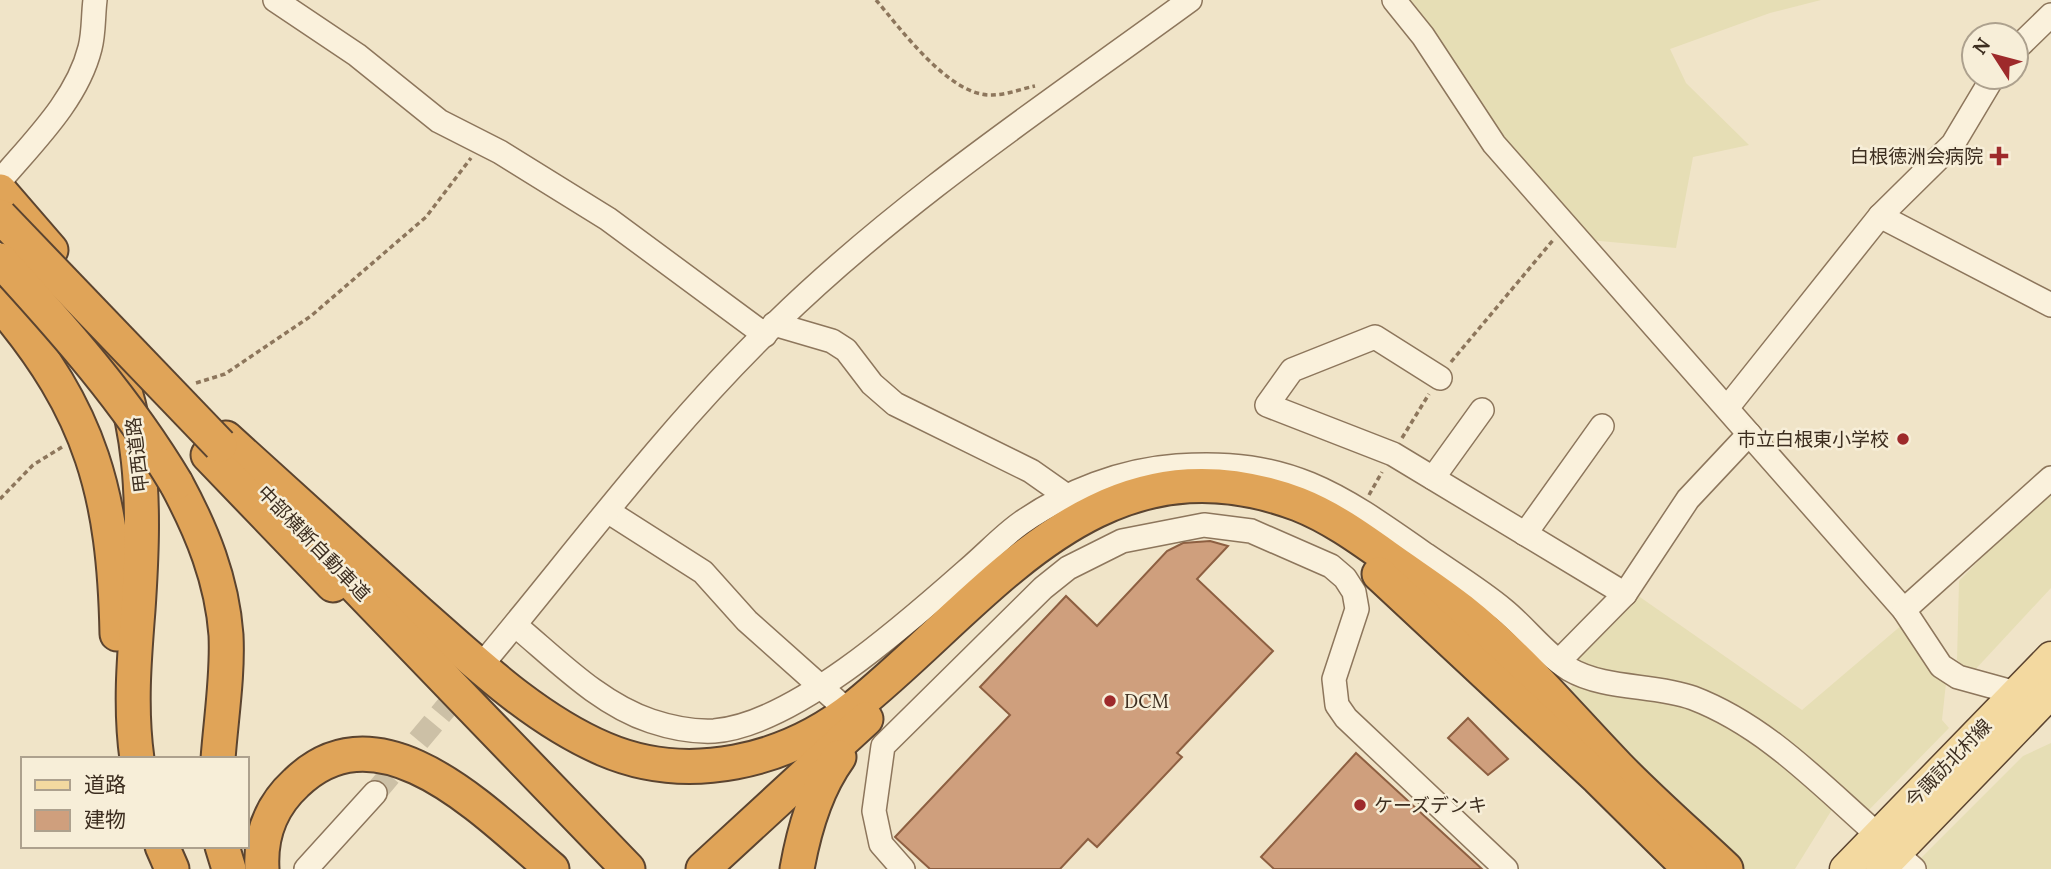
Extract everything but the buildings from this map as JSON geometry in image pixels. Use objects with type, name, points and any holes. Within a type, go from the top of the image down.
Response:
[{"type":"highway","name":"甲西道路","points":[[0,191],[45,242],[88,302],[115,358],[131,407],[139,448],[142,486],[142,532],[133,673],[137,757]]},
{"type":"highway","name":"中部横断自動車道","points":[[0,216],[218,446],[628,869]]},
{"type":"highway","name":"中部横断自動車道","points":[[0,237],[218,446],[606,869]]},
{"type":"highway","points":[[0,260],[60,326],[142,427],[177,483],[202,531],[216,578],[226,635],[218,757]]},
{"type":"highway","name":"甲西道路","points":[[0,304],[45,361],[69,399],[86,437],[104,492],[111,530],[125,757]]},
{"type":"highway","points":[[218,446],[469,656],[550,719],[604,749],[664,766],[727,764],[863,721]]},
{"type":"highway","points":[[676,869],[863,721],[1017,559],[1091,512],[1157,492],[1193,487],[1250,491],[1297,504],[1328,517],[1463,612],[1533,676],[1621,769],[1726,869]]},
{"type":"highway","points":[[703,869],[1027,573],[1097,528],[1130,516],[1172,508],[1225,506],[1291,520],[1320,533],[1378,573],[1589,769],[1689,869]]},
{"type":"highway","points":[[797,869],[804,834],[818,795],[863,721]]},
{"type":"highway","points":[[261,869],[264,833],[273,811],[287,791],[305,774],[328,762],[356,756],[381,755],[410,763],[441,779],[552,869]]},
{"type":"highway","points":[[150,848],[158,869]]},
{"type":"highway","points":[[163,848],[172,869]]},
{"type":"highway","points":[[223,848],[229,869]]},
{"type":"main road","name":"今諏訪北村線","points":[[1892,857],[2016,694],[2051,657]]},
{"type":"main road","name":"今諏訪北村線","points":[[1845,869],[1892,857],[2049,697]]},
{"type":"street","points":[[0,181],[59,109],[79,79],[90,48],[95,0]]},
{"type":"street","points":[[275,0],[357,55],[439,121],[482,143],[608,219],[769,330],[832,341],[846,350],[872,384],[895,404],[1031,471],[1068,497]]},
{"type":"street","points":[[489,656],[692,412],[769,330],[900,213],[1190,0]]},
{"type":"street","points":[[1394,0],[1423,36],[1494,144],[1904,610],[1941,666],[1958,677],[2016,694],[2049,697]]},
{"type":"street","points":[[2030,35],[2051,15]]},
{"type":"street","points":[[1727,408],[1880,216],[1953,144],[1985,91]]},
{"type":"street","points":[[1880,216],[2051,305]]},
{"type":"street","points":[[1440,378],[1375,337],[1292,370],[1267,405],[1393,454],[1625,594]]},
{"type":"street","points":[[1433,478],[1482,410]]},
{"type":"street","points":[[1525,534],[1602,426]]},
{"type":"street","points":[[1559,662],[1625,594],[1688,499],[1749,433]]},
{"type":"street","points":[[515,625],[614,703],[648,720],[684,730],[717,731],[759,719],[821,686],[901,628],[1021,523],[1068,497],[1120,475],[1173,466],[1218,464],[1273,471],[1314,484],[1360,509],[1504,610],[1559,662],[1580,675],[1688,696],[1734,715],[1768,738],[1892,857]]},
{"type":"street","points":[[1904,610],[2051,478]]},
{"type":"street","points":[[609,512],[703,572],[747,621],[863,721],[874,811],[881,844],[902,869]]},
{"type":"street","points":[[863,721],[1068,568],[1122,541],[1205,525],[1251,531],[1309,554],[1345,578],[1354,592],[1357,609],[1334,679],[1337,705],[1346,718],[1506,869]]},
{"type":"street","points":[[306,869],[375,793]]},
{"type":"path","points":[[876,0],[916,47],[949,77],[975,92],[991,96],[1040,85],[1060,94]]},
{"type":"path","points":[[192,385],[225,374],[311,316],[426,218],[482,143]]},
{"type":"path","points":[[1360,509],[1440,378],[1494,307],[1566,226]]},
{"type":"path","points":[[0,499],[50,452],[86,437]]},
{"type":"shaded area","points":[[1405,0],[1821,0],[1770,13],[1670,49],[1686,83],[1749,145],[1693,157],[1676,248],[1589,240],[1495,135]]},
{"type":"shaded area","points":[[2051,487],[2051,588],[1972,673],[1957,660],[1959,581]]},
{"type":"shaded area","points":[[1637,595],[1802,710],[1903,624],[1946,683],[1942,720],[1949,728],[1864,815],[1773,734],[1569,661]]},
{"type":"shaded area","points":[[1576,682],[1690,701],[1738,725],[1833,808],[1795,869],[1742,869],[1565,694]]},
{"type":"shaded area","points":[[2051,743],[2051,869],[1924,869],[1916,863],[2023,756]]},
{"type":"tunnel","points":[[375,793],[489,656]]},
{"type":"place","name":"白根徳洲会病院","points":[[1999,156]]},
{"type":"place","name":"市立白根東小学校","points":[[1903,439]]},
{"type":"place","name":"DCM","points":[[1110,701]]},
{"type":"place","name":"ケーズデンキ","points":[[1360,805]]}]
